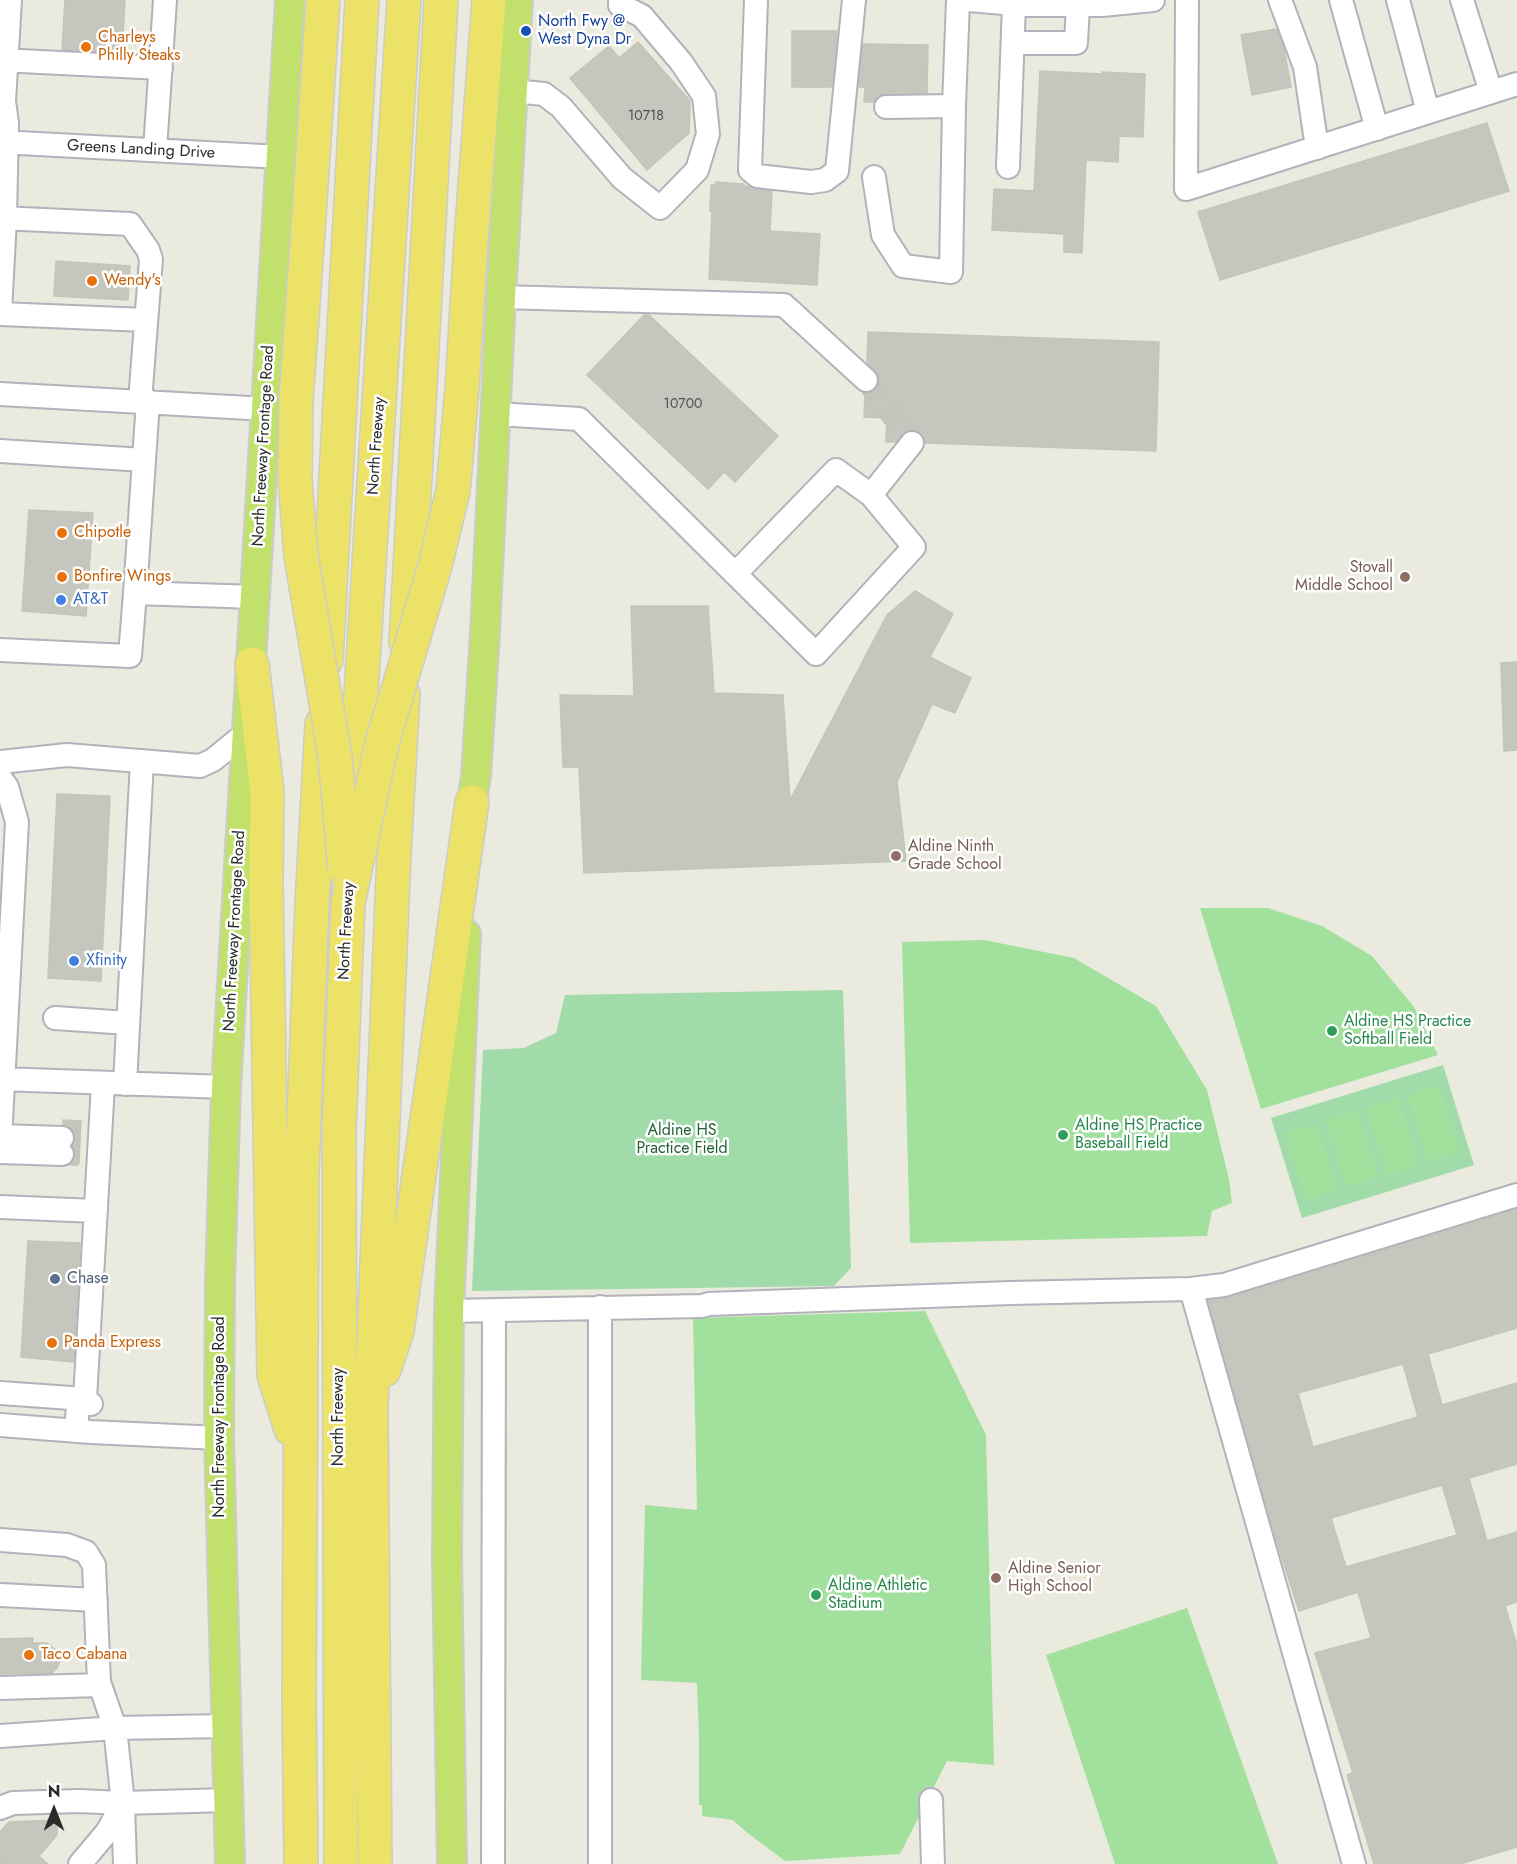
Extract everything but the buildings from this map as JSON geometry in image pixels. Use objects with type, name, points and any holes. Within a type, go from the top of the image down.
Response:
[{"type":"highway","points":[[323,0],[296,401],[295,479],[301,556],[335,756],[348,903]]},
{"type":"highway","points":[[301,1864],[299,1694],[302,1172],[312,904],[362,0]]},
{"type":"highway","name":"North Freeway","points":[[340,1864],[339,1129],[348,903],[404,0]]},
{"type":"highway","name":"North Freeway","points":[[375,1864],[371,1408],[393,866],[441,0]]},
{"type":"highway","points":[[348,903],[382,744],[435,567],[453,491],[489,0]]},
{"type":"highway","points":[[252,664],[267,791],[266,881],[274,1375],[300,1457]]},
{"type":"highway","points":[[371,1408],[397,1331],[472,802]]},
{"type":"main road","name":"North Freeway Frontage Road","points":[[230,1864],[219,1438],[220,1281],[226,1088],[290,0]]},
{"type":"main road","points":[[452,1864],[447,1557],[449,1311],[472,802],[476,776],[485,633],[518,0]]},
{"type":"street","points":[[155,150],[165,0]]},
{"type":"street","points":[[513,91],[544,94],[561,107],[622,178],[660,208],[697,170],[708,134],[704,96],[681,62],[642,16],[620,5],[620,0]]},
{"type":"street","points":[[756,0],[750,170],[758,176],[811,182],[825,180],[837,171],[854,0]]},
{"type":"street","points":[[874,177],[883,236],[903,266],[951,272],[958,0]]},
{"type":"street","points":[[981,0],[1014,4],[1102,5],[1153,0]]},
{"type":"street","points":[[1187,0],[1186,189],[1517,84]]},
{"type":"street","points":[[1280,0],[1305,66],[1317,148]]},
{"type":"street","points":[[1341,0],[1377,129]]},
{"type":"street","points":[[1398,0],[1428,112]]},
{"type":"street","points":[[1462,0],[1491,92]]},
{"type":"street","points":[[6,3],[3,60],[7,123],[3,142],[0,313],[146,320]]},
{"type":"street","points":[[1008,167],[1014,4]]},
{"type":"street","points":[[1013,43],[1076,43],[1078,5]]},
{"type":"street","points":[[3,60],[161,68]]},
{"type":"street","points":[[886,107],[954,105]]},
{"type":"street","name":"Greens Landing Drive","points":[[3,142],[281,157]]},
{"type":"street","points":[[0,650],[130,656],[144,460],[146,320],[151,259],[148,250],[130,224],[3,219]]},
{"type":"street","points":[[501,297],[784,305],[866,380]]},
{"type":"street","points":[[0,394],[267,409]]},
{"type":"street","points":[[496,414],[579,418],[816,654],[914,548],[871,495],[836,470],[736,573]]},
{"type":"street","points":[[871,495],[912,443]]},
{"type":"street","points":[[0,452],[144,460]]},
{"type":"street","points":[[135,593],[256,597]]},
{"type":"street","points":[[0,762],[67,755],[200,766],[206,764],[246,732]]},
{"type":"street","points":[[85,1399],[96,1211],[81,1143],[114,1084],[128,1023],[142,761]]},
{"type":"street","points":[[0,777],[7,787],[9,822],[0,1138],[81,1143]]},
{"type":"street","points":[[55,1018],[128,1023]]},
{"type":"street","points":[[2,1079],[226,1088]]},
{"type":"street","points":[[1,1126],[81,1143]]},
{"type":"street","points":[[0,1145],[81,1143]]},
{"type":"street","points":[[0,1152],[81,1143]]},
{"type":"street","points":[[449,1311],[702,1306],[1011,1293],[1191,1289],[1224,1285],[1517,1195]]},
{"type":"street","points":[[0,1206],[96,1211]]},
{"type":"street","points":[[1191,1289],[1354,1864]]},
{"type":"street","points":[[600,1307],[600,1864]]},
{"type":"street","points":[[493,1864],[494,1311]]},
{"type":"street","points":[[0,1393],[85,1399],[91,1404],[84,1432]]},
{"type":"street","points":[[0,1425],[84,1432],[219,1438]]},
{"type":"street","points":[[0,1540],[67,1545],[86,1552],[94,1566],[100,1685],[115,1728],[123,1803],[125,1864]]},
{"type":"street","points":[[0,1595],[96,1600]]},
{"type":"street","points":[[0,1688],[100,1685]]},
{"type":"street","points":[[0,1736],[115,1728],[226,1726]]},
{"type":"street","points":[[0,1808],[13,1803],[228,1800]]},
{"type":"street","points":[[931,1800],[933,1864]]},
{"type":"street","points":[[80,1864],[107,1832],[123,1803]]},
{"type":"green space","name":"Aldine HS Practice Softball Field","points":[[1200,908],[1268,908],[1322,926],[1372,956],[1414,1007],[1438,1055],[1261,1109]]},
{"type":"green space","name":"Aldine HS Practice Baseball Field","points":[[984,940],[1074,958],[1156,1006],[1207,1090],[1229,1179],[1232,1203],[1212,1211],[1207,1236],[910,1243],[902,942]]},
{"type":"green space","name":"Aldine HS Practice Field","points":[[843,990],[851,1268],[834,1286],[472,1291],[483,1050],[524,1048],[556,1033],[565,995]]},
{"type":"green space","points":[[1443,1065],[1474,1165],[1302,1218],[1271,1118]]},
{"type":"green space","points":[[1439,1085],[1460,1152],[1428,1161],[1408,1095]]},
{"type":"green space","points":[[1398,1098],[1419,1165],[1387,1174],[1367,1108]]},
{"type":"green space","points":[[1357,1111],[1378,1177],[1347,1187],[1326,1120]]},
{"type":"green space","points":[[1317,1124],[1337,1190],[1306,1200],[1285,1133]]},
{"type":"green space","name":"Aldine Athletic Stadium","points":[[925,1311],[986,1435],[994,1765],[947,1761],[900,1854],[785,1861],[733,1820],[702,1816],[702,1805],[699,1805],[697,1683],[641,1680],[645,1505],[697,1510],[693,1318]]},
{"type":"green space","points":[[1187,1608],[1278,1864],[1115,1864],[1046,1655]]},
{"type":"tunnel","points":[[866,380],[912,443]]},
{"type":"tunnel","points":[[62,1138],[80,1138]]},
{"type":"tunnel","points":[[62,1154],[79,1155]]},
{"type":"place","name":"North Fwy @ West Dyna Dr","points":[[526,31]]},
{"type":"place","name":"Charleys Philly Steaks","points":[[86,47]]},
{"type":"place","name":"Wendy's","points":[[92,281]]},
{"type":"place","name":"Chipotle","points":[[62,533]]},
{"type":"place","name":"Bonfire Wings","points":[[62,577]]},
{"type":"place","name":"Stovall Middle School","points":[[1405,577]]},
{"type":"place","name":"AT&T","points":[[61,600]]},
{"type":"place","name":"Aldine Ninth Grade School","points":[[896,856]]},
{"type":"place","name":"Xfinity","points":[[74,961]]},
{"type":"place","name":"Aldine HS Practice Softball Field","points":[[1332,1031]]},
{"type":"place","name":"Aldine HS Practice Baseball Field","points":[[1063,1135]]},
{"type":"place","name":"Chase","points":[[55,1279]]},
{"type":"place","name":"Panda Express","points":[[52,1343]]},
{"type":"place","name":"Aldine Senior High School","points":[[996,1578]]},
{"type":"place","name":"Aldine Athletic Stadium","points":[[816,1595]]},
{"type":"place","name":"Taco Cabana","points":[[29,1655]]}]
